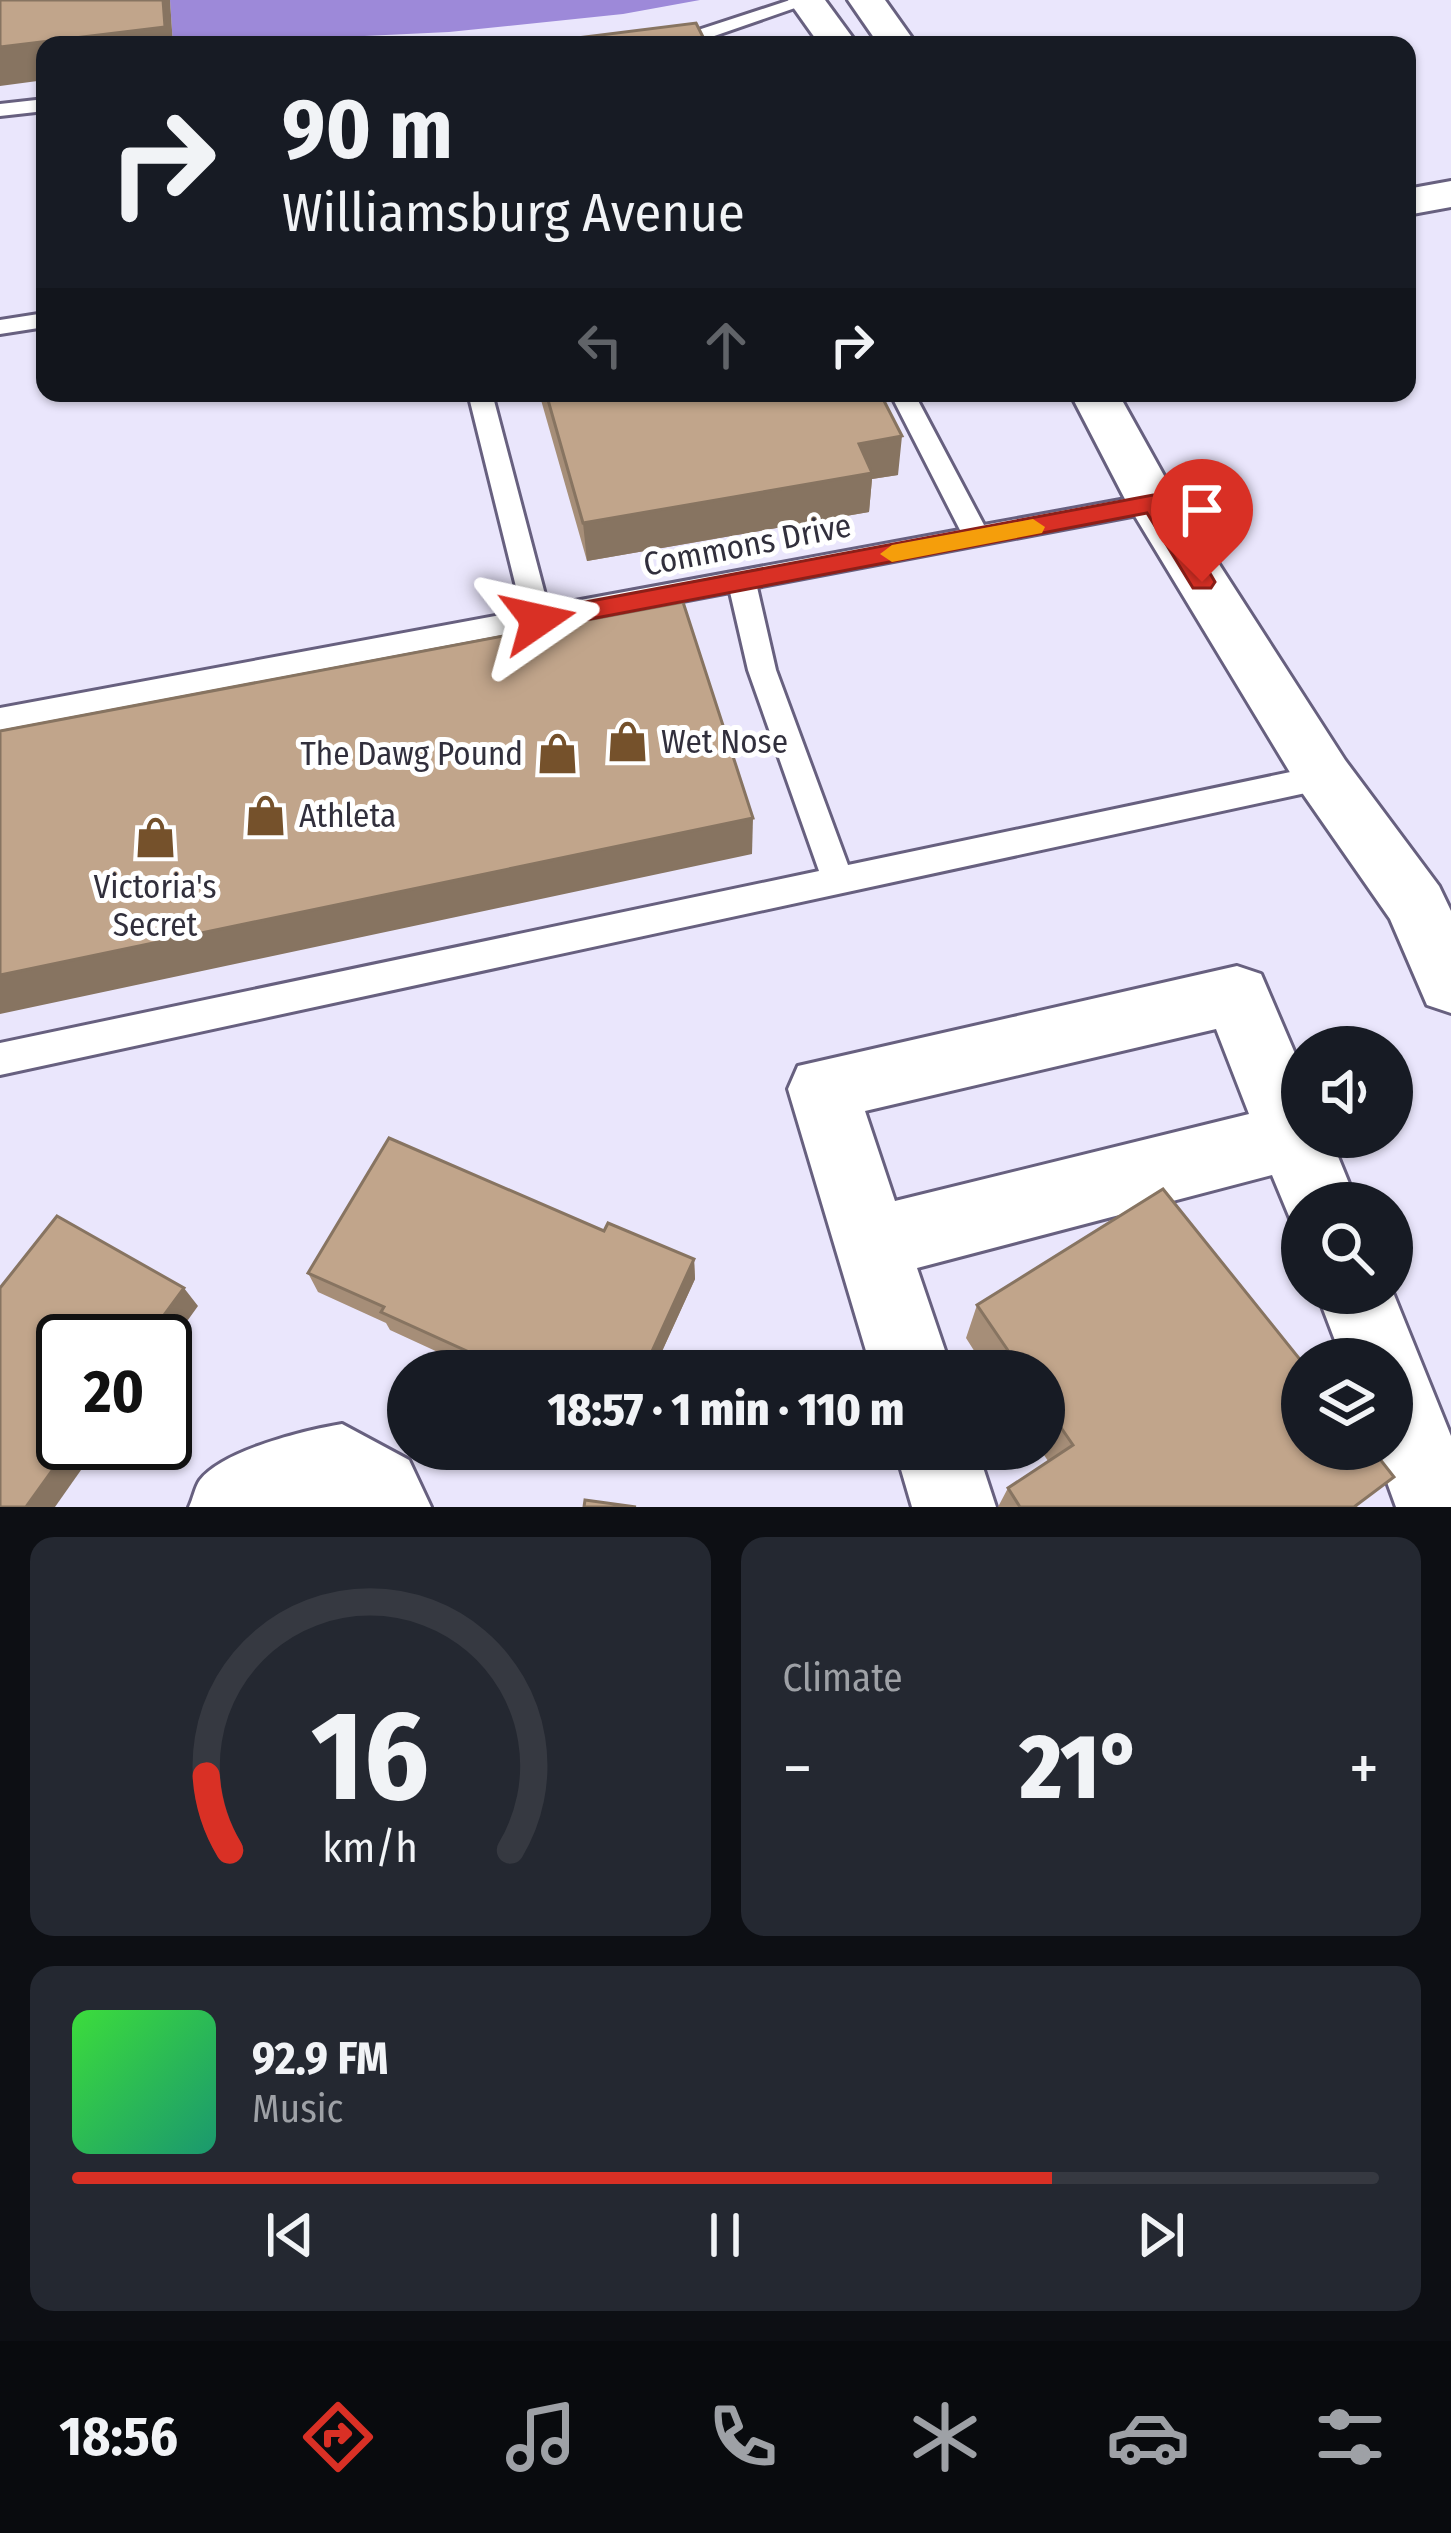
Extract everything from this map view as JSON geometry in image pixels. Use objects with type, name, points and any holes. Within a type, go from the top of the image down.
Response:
[{"type":"street","points":[[806,0],[832,36]]},
{"type":"street","points":[[866,0],[892,36]]},
{"type":"street","points":[[1416,200],[1451,194]]},
{"type":"street","points":[[1099,402],[1153,503],[1324,777],[1416,905],[1451,984]]},
{"type":"street","points":[[905,1350],[823,1088],[1238,994],[1281,1105]]},
{"type":"street","points":[[872,1243],[1281,1139]]},
{"type":"street","points":[[1413,1442],[1438,1507]]},
{"type":"street","points":[[231,1507],[287,1474],[342,1465],[380,1489],[388,1507]]},
{"type":"street","points":[[943,1470],[954,1507]]},
{"type":"lane","points":[[721,36],[806,0]]},
{"type":"lane","points":[[0,110],[36,106]]},
{"type":"lane","points":[[0,327],[36,321]]},
{"type":"lane","points":[[482,402],[538,620]]},
{"type":"lane","points":[[907,402],[977,538]]},
{"type":"lane","name":"Commons Drive","points":[[0,719],[1153,503]]},
{"type":"lane","points":[[742,582],[762,670],[839,883]]},
{"type":"lane","points":[[0,1059],[1324,777]]},
{"type":"shaded area","points":[[170,0],[700,0],[623,14],[449,32],[172,36]]},
{"type":"building","points":[[0,0],[163,0],[165,27],[91,36],[36,36],[36,43],[0,47]]},
{"type":"building","points":[[696,23],[702,36],[593,36]]},
{"type":"building","points":[[549,402],[885,402],[902,436],[859,444],[872,473],[583,523]]},
{"type":"building","points":[[683,602],[753,818],[0,975],[0,731]]},
{"type":"building","points":[[389,1138],[604,1231],[608,1223],[694,1259],[653,1350],[465,1350],[308,1273]]},
{"type":"building","points":[[1163,1189],[1283,1338],[1281,1470],[1388,1470],[1394,1477],[1354,1507],[1020,1507],[1008,1488],[1035,1470],[1065,1470],[1065,1450],[1073,1445],[1065,1433],[1065,1350],[1008,1350],[977,1305]]},
{"type":"building","points":[[57,1216],[184,1288],[165,1314],[36,1314],[36,1470],[53,1470],[26,1507],[0,1507],[0,1288]]},
{"type":"building","points":[[585,1500],[636,1507],[584,1507]]},
{"type":"slow traffic","points":[[892,554],[1033,527]]},
{"type":"place","name":"Wet Nose","points":[[627,741]]},
{"type":"place","name":"The Dawg Pound","points":[[557,753]]},
{"type":"place","name":"Athleta","points":[[265,815]]},
{"type":"place","name":"Victoria's Secret","points":[[155,838]]},
{"type":"route","points":[[538,620],[1153,503],[1202,582]]}]
